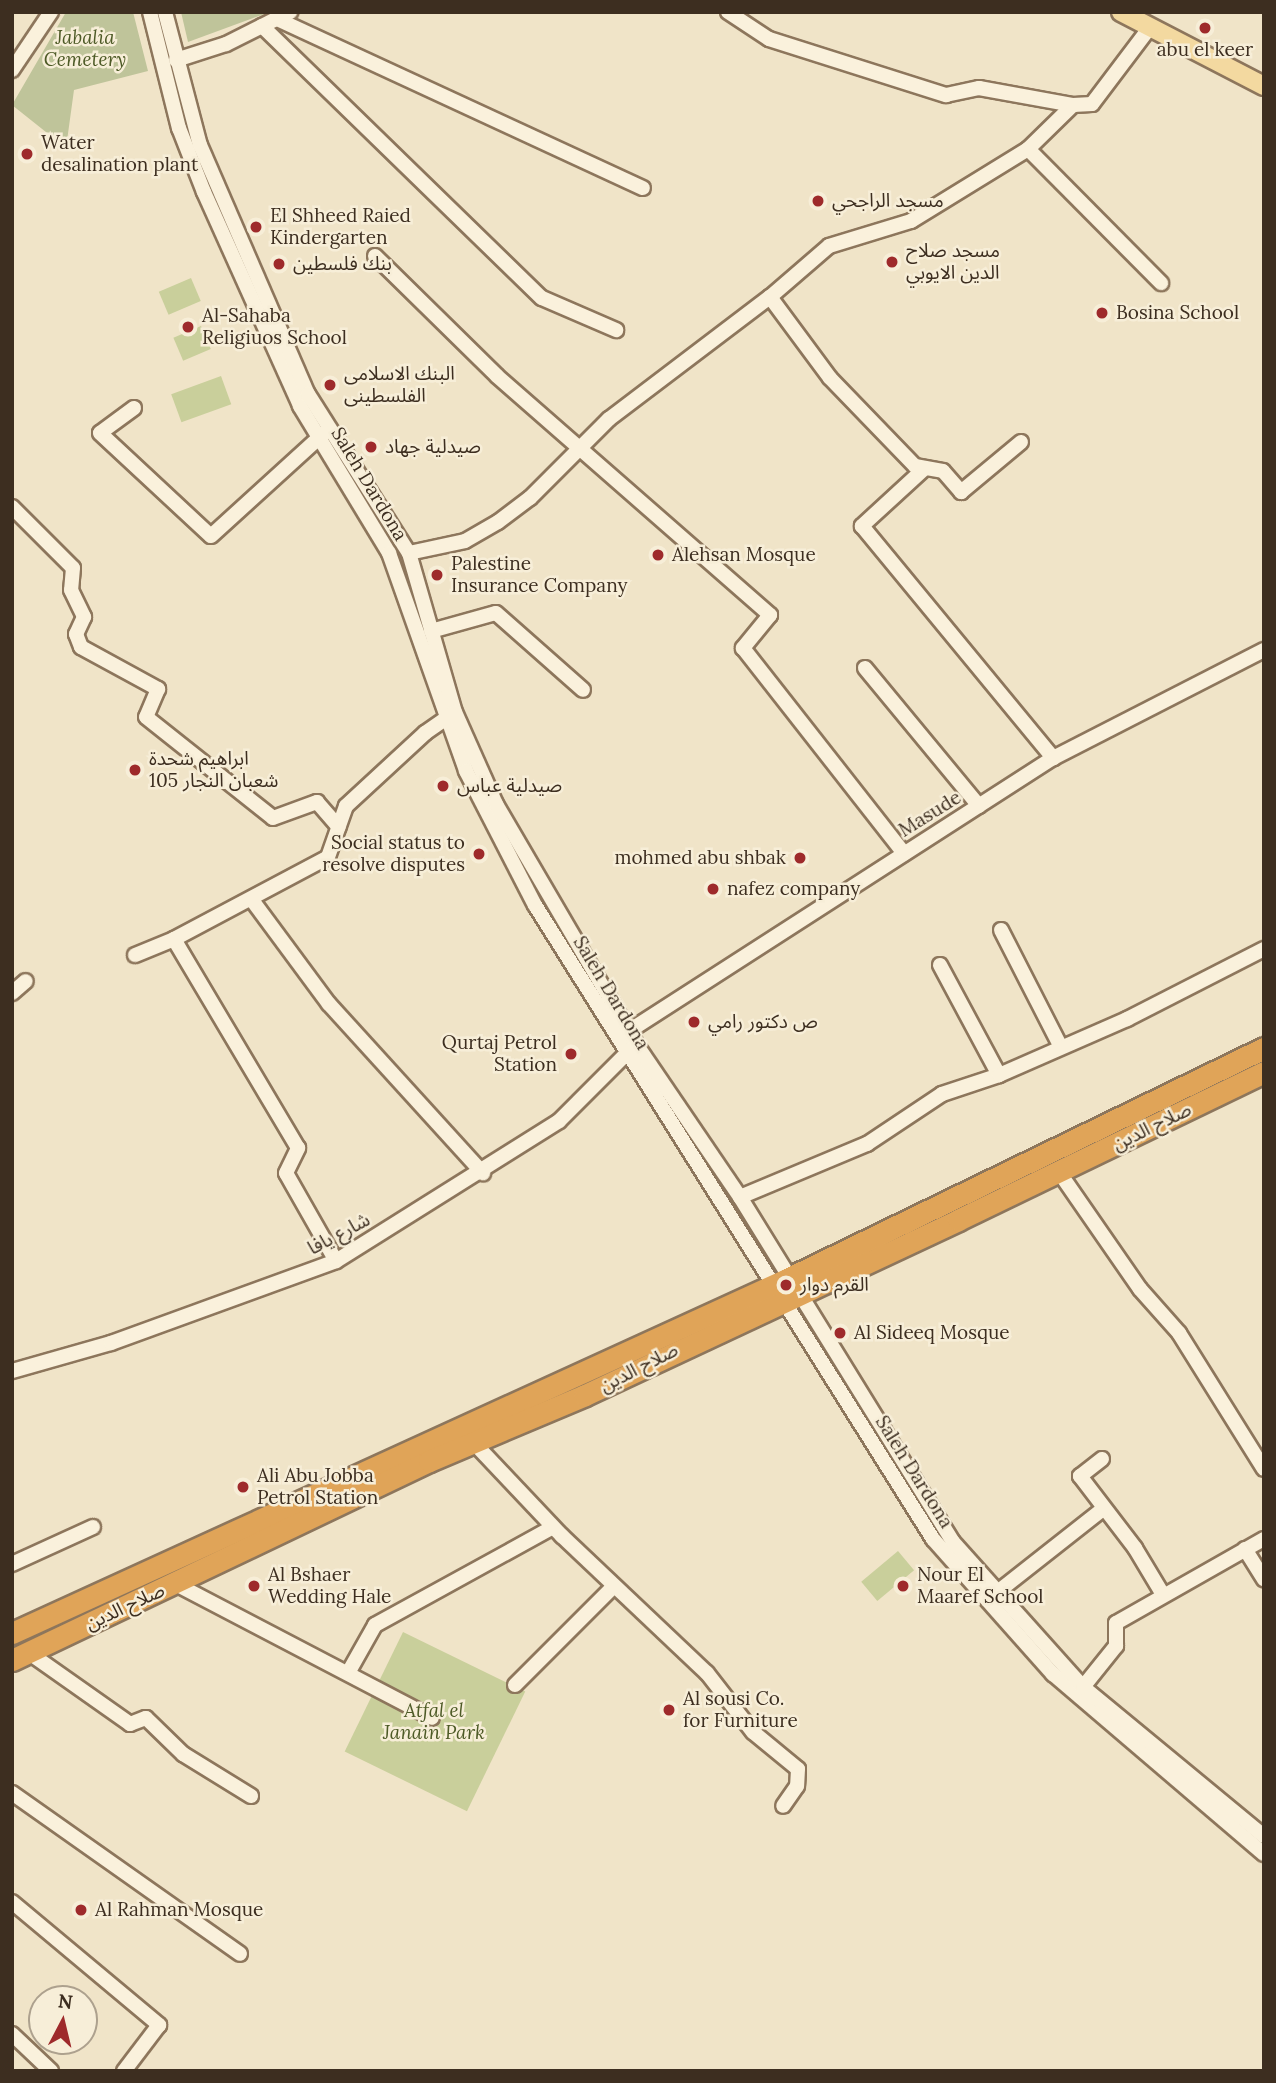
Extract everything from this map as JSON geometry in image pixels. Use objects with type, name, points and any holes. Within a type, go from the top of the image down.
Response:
[{"type":"highway","name":"صلاح الدين","points":[[20,1656],[474,1443],[785,1290],[1264,1048]]},
{"type":"highway","name":"صلاح الدين","points":[[12,1633],[785,1290],[1059,1172],[1264,1072]]},
{"type":"main road","points":[[1121,12],[1148,30],[1264,86]]},
{"type":"main road","points":[[74,1605],[84,1626]]},
{"type":"street","points":[[12,70],[51,12]]},
{"type":"street","name":"Saleh Dardona","points":[[150,12],[180,128],[204,192],[285,375],[323,434],[409,553],[466,771],[535,905],[630,1049],[728,1206],[914,1485],[995,1594],[1083,1687],[1264,1836]]},
{"type":"street","name":"Saleh Dardona","points":[[165,12],[192,122],[218,191],[323,434],[389,554],[450,716],[496,804],[629,1031],[630,1049],[740,1197],[785,1290],[933,1539],[983,1600],[1083,1702],[1264,1854]]},
{"type":"street","points":[[728,12],[769,39],[946,95],[979,88],[1073,105],[1092,104],[1148,30]]},
{"type":"street","points":[[176,60],[284,16],[643,188]]},
{"type":"street","points":[[262,26],[542,298],[616,330]]},
{"type":"street","points":[[409,553],[465,541],[498,522],[530,498],[580,445],[672,368],[770,297],[829,246],[911,221],[1028,149],[1073,105]]},
{"type":"street","points":[[1028,149],[1161,283]]},
{"type":"street","points":[[375,256],[497,376],[580,445],[770,615],[743,648],[904,853]]},
{"type":"street","points":[[770,297],[830,377],[915,466],[943,471],[961,492],[1021,442]]},
{"type":"street","points":[[134,408],[100,433],[211,536],[323,434]]},
{"type":"street","points":[[925,468],[862,526],[1053,758]]},
{"type":"street","points":[[12,507],[73,568],[71,590],[84,617],[76,634],[81,648],[158,689],[146,717],[273,818],[317,802],[339,827]]},
{"type":"street","points":[[431,631],[496,613],[583,690]]},
{"type":"street","name":"Masude","points":[[629,1031],[1053,758],[1264,650]]},
{"type":"street","points":[[865,668],[979,806]]},
{"type":"street","points":[[135,956],[251,900],[328,857],[346,806],[450,716]]},
{"type":"street","points":[[251,900],[329,1004],[482,1173]]},
{"type":"street","points":[[1001,930],[1060,1048]]},
{"type":"street","points":[[174,939],[298,1148],[286,1173],[336,1261]]},
{"type":"street","points":[[740,1197],[867,1144],[942,1094],[999,1075],[1060,1048],[1264,949]]},
{"type":"street","points":[[940,965],[999,1075]]},
{"type":"street","points":[[12,993],[26,981]]},
{"type":"street","name":"شارع يافا","points":[[12,1371],[111,1343],[336,1261],[482,1173],[559,1121],[630,1049]]},
{"type":"street","points":[[1059,1172],[1140,1289],[1179,1333],[1264,1469]]},
{"type":"street","points":[[474,1443],[553,1527],[707,1673],[754,1732],[798,1769],[797,1786],[783,1807]]},
{"type":"street","points":[[1102,1459],[1080,1476],[1135,1548],[1162,1593]]},
{"type":"street","points":[[995,1594],[1103,1509]]},
{"type":"street","points":[[12,1564],[93,1527]]},
{"type":"street","points":[[348,1673],[376,1625],[553,1527]]},
{"type":"street","points":[[1083,1687],[1116,1646],[1116,1623],[1162,1593],[1264,1539]]},
{"type":"street","points":[[1245,1549],[1264,1580]]},
{"type":"street","points":[[174,1583],[432,1718]]},
{"type":"street","points":[[515,1685],[614,1586]]},
{"type":"street","points":[[20,1656],[130,1724],[146,1718],[183,1754],[251,1796]]},
{"type":"street","points":[[12,1793],[240,1954]]},
{"type":"street","points":[[12,1902],[159,2025],[124,2071]]},
{"type":"street","points":[[12,2034],[51,2071]]},
{"type":"green space","name":"Jabalia Cemetery","points":[[66,12],[133,12],[148,71],[74,90],[66,148],[12,105]]},
{"type":"green space","name":"Jabalia Cemetery","points":[[181,12],[270,12],[188,42]]},
{"type":"green space","points":[[191,278],[201,301],[169,315],[159,292]]},
{"type":"green space","points":[[201,326],[211,349],[183,361],[173,338]]},
{"type":"green space","points":[[221,376],[231,404],[181,422],[171,394]]},
{"type":"green space","points":[[898,1551],[914,1570],[877,1601],[861,1582]]},
{"type":"green space","name":"Atfal el Janain Park","points":[[403,1632],[525,1692],[467,1811],[345,1752]]},
{"type":"place","name":"abu el keer","points":[[1205,28]]},
{"type":"place","name":"Water desalination plant","points":[[27,154]]},
{"type":"place","name":"مسجد الراجحي","points":[[818,201]]},
{"type":"place","name":"El Shheed Raied Kindergarten","points":[[256,227]]},
{"type":"place","name":"مسجد صلاح الدين الايوبي","points":[[892,262]]},
{"type":"place","name":"بنك فلسطين","points":[[279,264]]},
{"type":"place","name":"Bosina School","points":[[1102,313]]},
{"type":"place","name":"Al-Sahaba Religiuos School","points":[[188,327]]},
{"type":"place","name":"البنك الاسلامى الفلسطينى","points":[[330,385]]},
{"type":"place","name":"صيدلية جهاد","points":[[371,447]]},
{"type":"place","name":"Alehsan Mosque","points":[[658,555]]},
{"type":"place","name":"Palestine Insurance Company","points":[[437,575]]},
{"type":"place","name":"ابراهيم شحدة شعبان النجار 105","points":[[135,770]]},
{"type":"place","name":"صيدلية عباس","points":[[443,786]]},
{"type":"place","name":"Social status to resolve disputes","points":[[479,854]]},
{"type":"place","name":"mohmed abu shbak","points":[[800,858]]},
{"type":"place","name":"nafez company","points":[[713,889]]},
{"type":"place","name":"ص دكتور رامي","points":[[694,1022]]},
{"type":"place","name":"Qurtaj Petrol Station","points":[[571,1054]]},
{"type":"place","name":"القرم دوار","points":[[786,1285]]},
{"type":"place","name":"Al Sideeq Mosque","points":[[840,1333]]},
{"type":"place","name":"Ali Abu Jobba Petrol Station","points":[[243,1487]]},
{"type":"place","name":"Al Bshaer Wedding Hale","points":[[254,1586]]},
{"type":"place","name":"Nour El Maaref School","points":[[903,1586]]},
{"type":"place","name":"Al sousi Co. for Furniture","points":[[669,1710]]},
{"type":"place","name":"Al Rahman Mosque","points":[[81,1910]]}]
